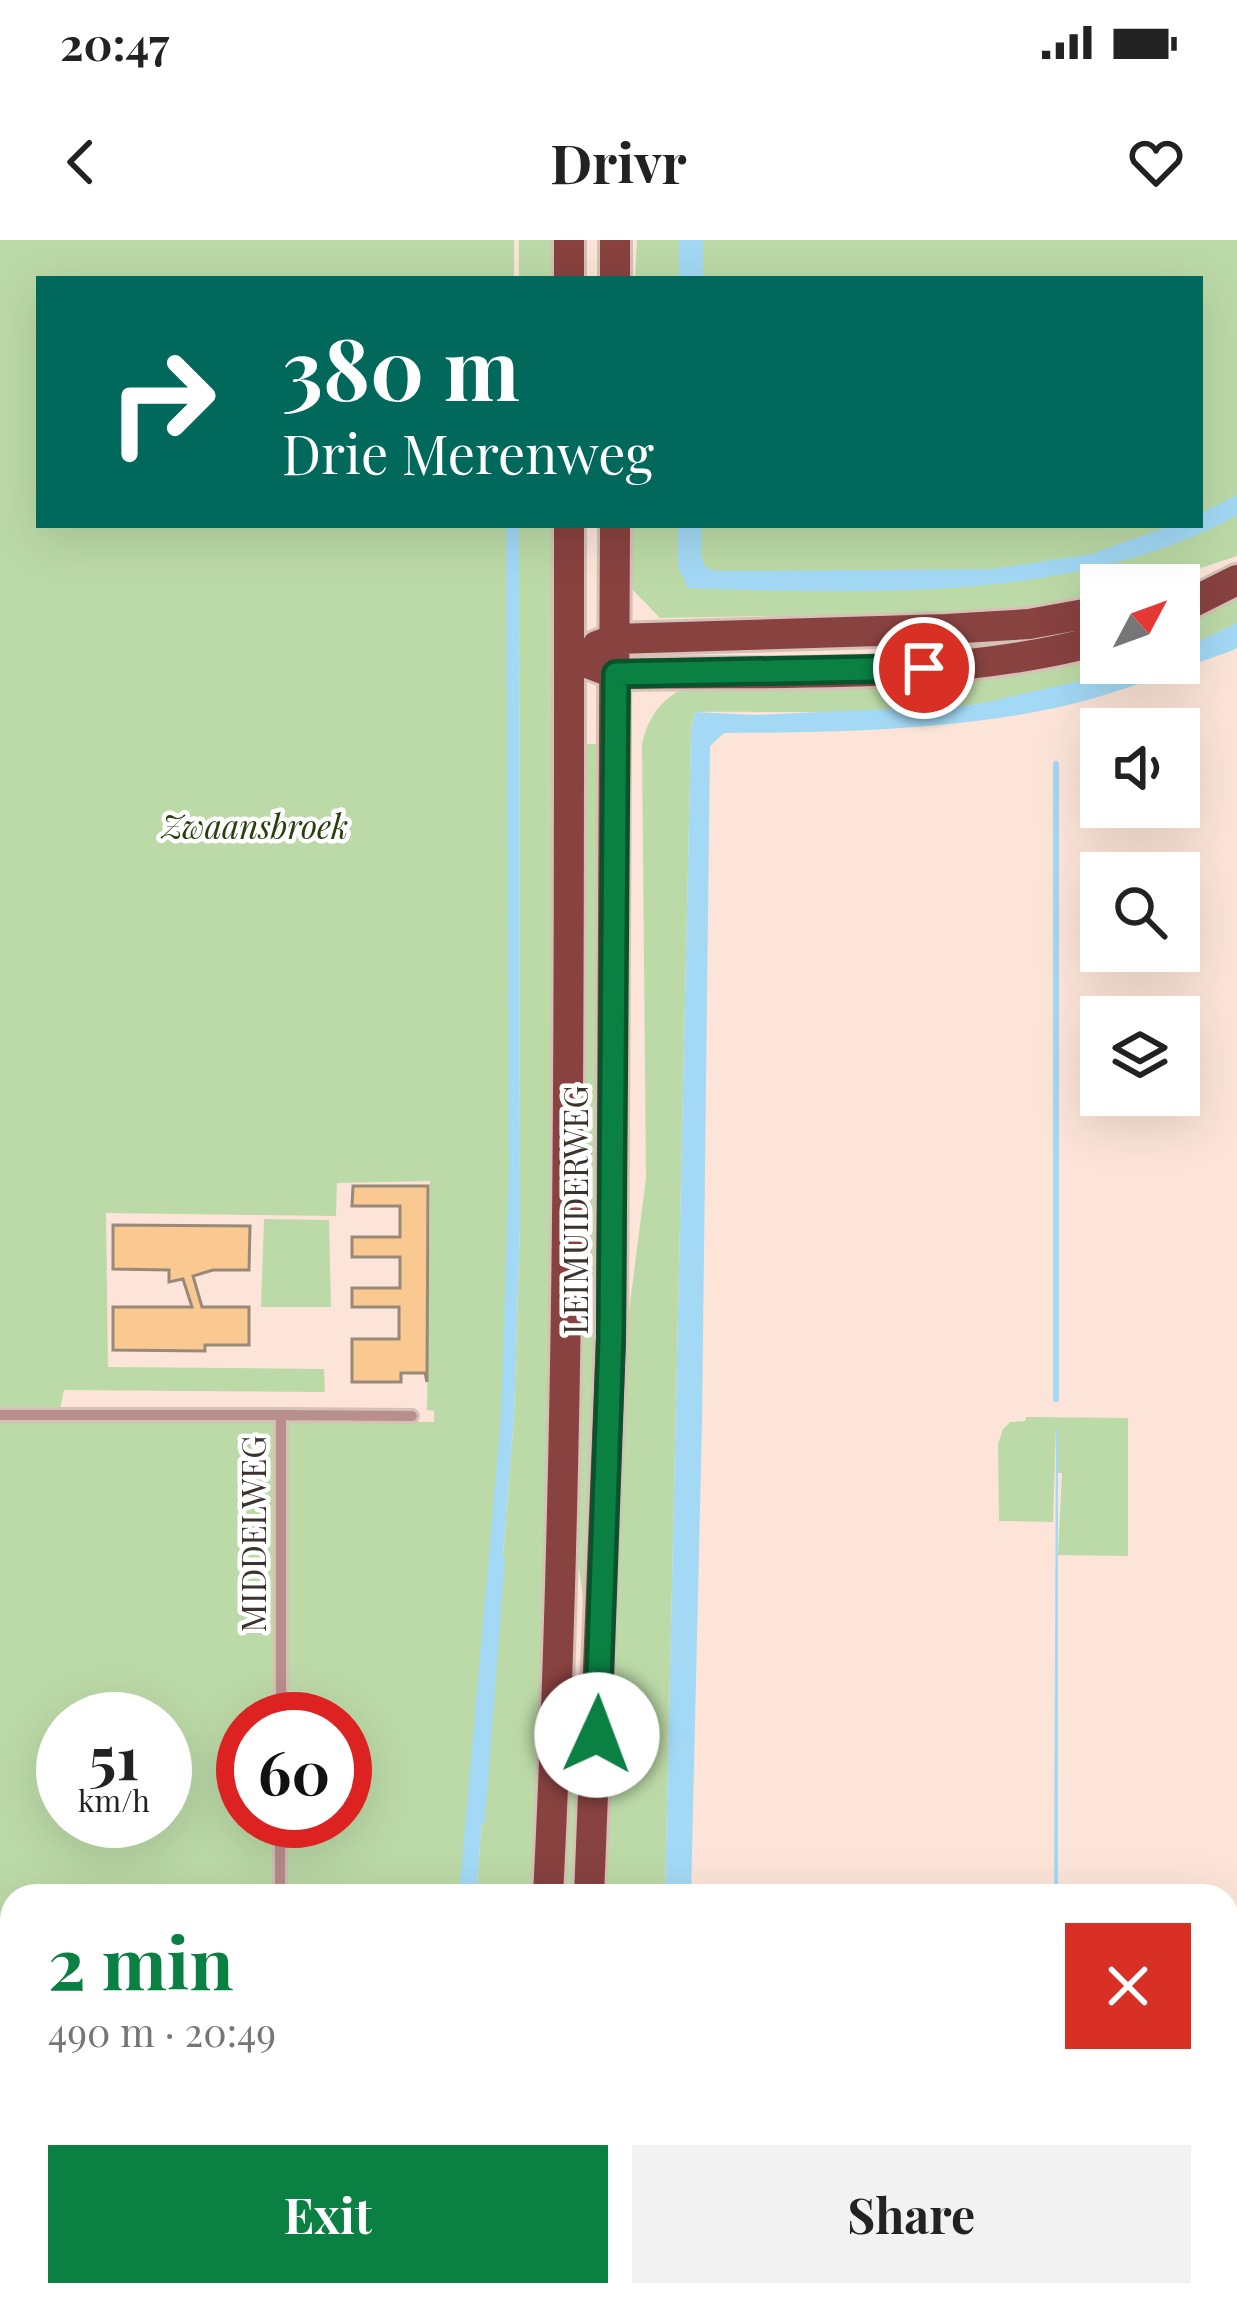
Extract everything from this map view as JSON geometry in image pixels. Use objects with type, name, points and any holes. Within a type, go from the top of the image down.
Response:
[{"type":"main road","points":[[569,240],[569,276]]},
{"type":"main road","points":[[615,240],[615,276]]},
{"type":"main road","name":"LEIMUIDERWEG","points":[[549,1884],[559,1682],[568,1301],[569,528]]},
{"type":"main road","name":"LEIMUIDERWEG","points":[[590,1884],[611,1338],[615,528]]},
{"type":"main road","points":[[1200,579],[1237,564]]},
{"type":"main road","points":[[1200,598],[1237,580]]},
{"type":"main road","points":[[569,656],[615,640],[884,632],[1029,624],[1080,615]]},
{"type":"main road","points":[[569,656],[616,674],[988,664],[1080,646]]},
{"type":"lane","name":"MIDDELWEG","points":[[0,1415],[281,1415],[280,1692]]},
{"type":"lane","points":[[281,1415],[412,1416]]},
{"type":"lane","points":[[280,1848],[280,1884]]},
{"type":"green space","name":"Zwaansbroek","points":[[0,240],[514,240],[514,276],[36,276],[36,528],[512,528],[511,1410],[502,1411],[470,1884],[0,1884]],"holes":[[[430,1181],[427,1410],[434,1411],[434,1422],[58,1419],[64,1390],[325,1392],[324,1369],[108,1367],[106,1213],[336,1216],[337,1183]]]},
{"type":"green space","points":[[519,240],[557,240],[557,276],[519,276]]},
{"type":"green space","points":[[637,240],[1237,240],[1237,556],[1200,568],[1200,564],[1080,564],[1080,600],[988,612],[660,618],[625,582],[627,528],[1203,528],[1203,276],[635,276]]},
{"type":"green space","points":[[519,528],[558,528],[553,1592],[537,1884],[477,1884],[514,1416],[520,1224]]},
{"type":"green space","points":[[1237,589],[1237,623],[1200,640],[1200,607]]},
{"type":"green space","points":[[1080,647],[1080,682],[1014,698],[937,708],[695,712],[665,1884],[601,1884],[622,1366],[646,1178],[642,744],[659,707],[693,684]]},
{"type":"green space","points":[[578,744],[604,744],[595,1541],[583,1599],[575,1537]]},
{"type":"green space","points":[[264,1219],[329,1220],[331,1307],[261,1307]]},
{"type":"green space","points":[[1026,1417],[1128,1418],[1128,1556],[1058,1555],[1062,1473],[1058,1473],[1056,1425],[1053,1522],[999,1521],[998,1444],[1010,1422]]},
{"type":"green space","points":[[580,1672],[589,1735],[582,1884],[560,1884],[567,1731]]},
{"type":"water","points":[[679,240],[703,240],[703,276],[679,276]]},
{"type":"water","points":[[1237,495],[1237,515],[1176,543],[1110,564],[1080,564],[1080,570],[1041,578],[897,590],[688,588],[678,567],[678,528],[702,528],[701,556],[706,568],[717,571],[993,569],[1091,554],[1164,528],[1203,528],[1203,512]]},
{"type":"water","points":[[506,528],[519,528],[520,1224],[514,1416],[477,1884],[460,1884],[501,1416],[509,1166]]},
{"type":"water","points":[[1237,623],[1237,648],[1200,662],[1200,640]]},
{"type":"water","points":[[1080,681],[1138,684],[1022,714],[852,731],[724,733],[710,746],[691,1884],[665,1884],[695,712],[754,715],[973,705]]},
{"type":"water","points":[[1056,1426],[1058,1884],[1054,1884]]},
{"type":"building","points":[[353,1186],[428,1186],[427,1382],[425,1373],[401,1373],[401,1382],[352,1382],[352,1339],[399,1339],[399,1307],[352,1307],[352,1288],[400,1288],[400,1257],[352,1257],[352,1237],[400,1237],[400,1206],[352,1206]]},
{"type":"building","points":[[113,1225],[250,1226],[249,1270],[213,1270],[193,1276],[202,1307],[249,1307],[249,1345],[205,1345],[205,1351],[113,1350],[113,1307],[192,1307],[183,1279],[169,1282],[169,1270],[113,1269]]},
{"type":"waterway","points":[[1056,764],[1056,1399]]},
{"type":"waterway","points":[[482,1821],[502,1559]]},
{"type":"route","points":[[597,1735],[611,1338],[616,674],[924,668]]}]
